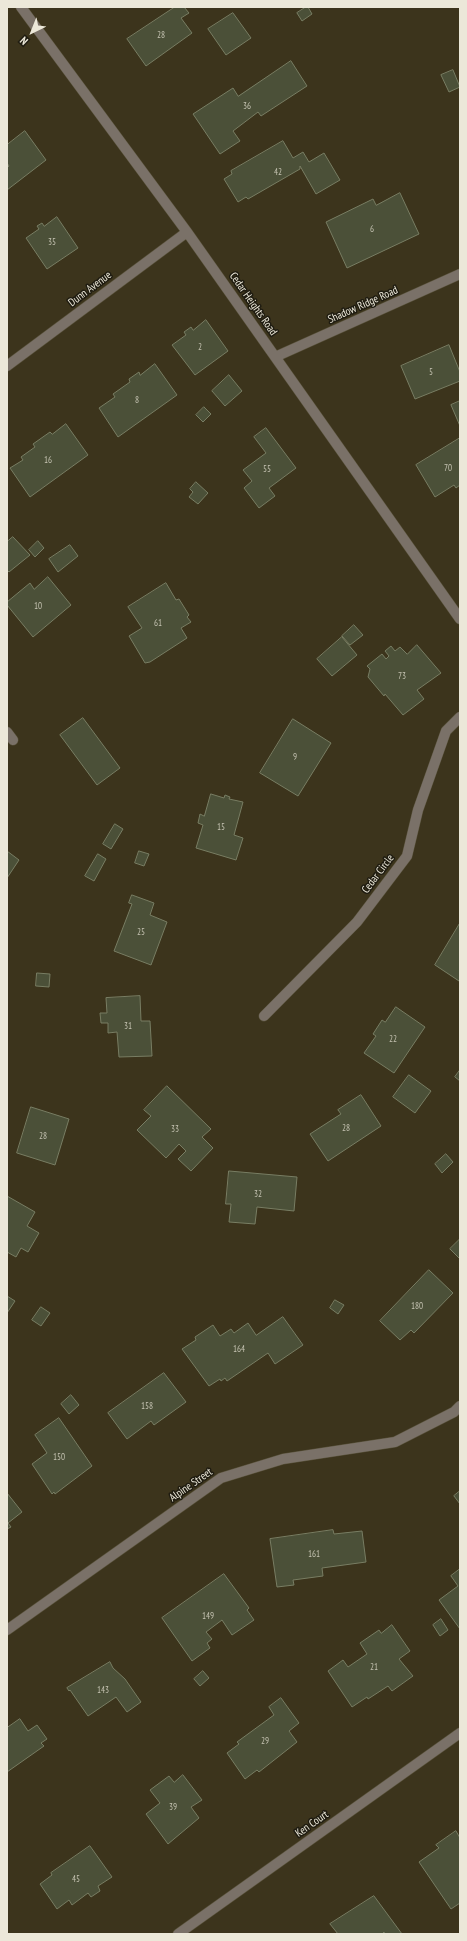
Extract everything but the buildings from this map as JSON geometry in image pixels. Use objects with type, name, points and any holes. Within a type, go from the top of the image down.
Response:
[{"type":"street","name":"Cedar Heights Road","points":[[20,7],[187,232],[460,619]]},
{"type":"street","name":"Dunn Avenue","points":[[7,366],[187,232]]},
{"type":"street","name":"Shadow Ridge Road","points":[[275,358],[460,274]]},
{"type":"street","name":"Cedar Circle","points":[[264,1016],[357,922],[407,856],[418,810],[446,731],[460,717]]},
{"type":"street","name":"Alpine Street","points":[[7,1630],[221,1478],[283,1459],[396,1442],[454,1412],[460,1406]]},
{"type":"street","name":"Ken Court","points":[[178,1934],[460,1733]]}]
